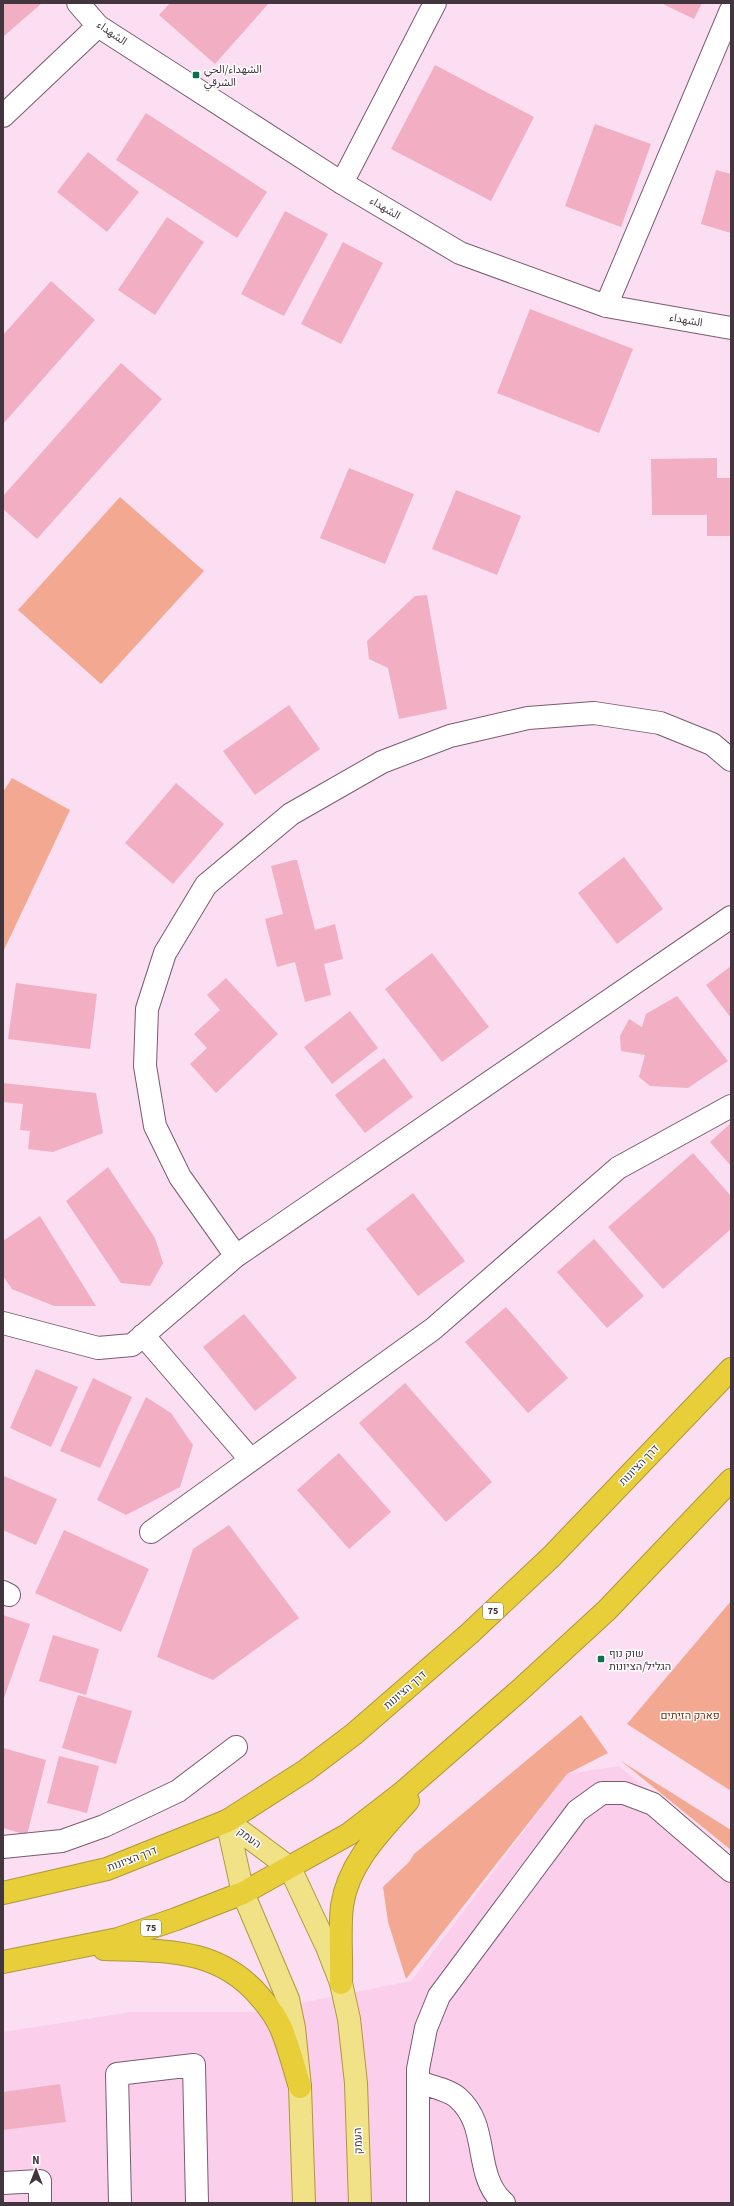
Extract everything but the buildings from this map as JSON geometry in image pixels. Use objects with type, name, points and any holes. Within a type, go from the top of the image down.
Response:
[{"type":"highway","name":"דרך הציונות","points":[[3,1893],[107,1869],[227,1821],[305,1771],[354,1734],[469,1634],[552,1556],[731,1369]]},
{"type":"highway","name":"75","points":[[3,1962],[118,1939],[243,1893],[349,1834],[402,1793],[460,1743],[607,1610],[731,1480]]},
{"type":"highway","points":[[341,1983],[342,1906],[352,1875],[369,1844],[460,1743]]},
{"type":"highway","points":[[75,1948],[180,1952],[210,1960],[227,1968],[252,1987],[269,2007],[281,2028],[300,2087]]},
{"type":"main road","name":"העמק","points":[[227,1821],[290,1868],[327,1946],[341,1983],[349,2019],[355,2070],[360,2203]]},
{"type":"main road","name":"העמק","points":[[227,1821],[243,1893],[288,1999],[294,2028],[300,2087],[304,2203]]},
{"type":"street","name":"الشهداء","points":[[78,3],[98,26],[342,183],[460,253],[606,306],[731,328]]},
{"type":"street","points":[[342,183],[435,3]]},
{"type":"street","points":[[606,306],[731,10]]},
{"type":"street","points":[[3,116],[98,26]]},
{"type":"street","points":[[236,1256],[180,1177],[155,1126],[145,1066],[147,1008],[165,953],[206,885],[291,814],[382,762],[457,734],[528,718],[594,713],[660,723],[712,744],[731,760]]},
{"type":"street","points":[[3,1323],[98,1348],[132,1345],[236,1256],[731,917]]},
{"type":"street","points":[[151,1532],[433,1329],[618,1168],[731,1106]]},
{"type":"street","points":[[144,1335],[251,1460]]},
{"type":"street","points":[[3,1847],[62,1841],[104,1826],[178,1791],[236,1746]]},
{"type":"street","points":[[418,2203],[418,2069],[426,2028],[439,1996],[577,1811],[602,1793],[624,1793],[653,1804],[731,1871]]},
{"type":"street","points":[[120,2203],[117,2074],[194,2065],[197,2203]]},
{"type":"street","points":[[418,2082],[457,2097],[471,2112],[479,2134],[483,2164],[493,2194],[504,2203]]},
{"type":"street","points":[[3,2183],[40,2181],[40,2203]]},
{"type":"shaded area","points":[[619,1766],[731,1859],[731,2203],[3,2203],[3,2032],[131,2012],[256,2012],[411,1981],[567,1774]]},
{"type":"green space","points":[[120,497],[204,571],[101,684],[18,610]]},
{"type":"green space","points":[[12,778],[70,810],[3,952],[3,792]]},
{"type":"green space","name":"פארק הזיתים","points":[[731,1601],[731,1791],[627,1724]]},
{"type":"green space","points":[[581,1715],[608,1753],[567,1774],[406,1979],[388,1922],[383,1887],[409,1862],[414,1854]]},
{"type":"green space","points":[[621,1761],[731,1830],[731,1850]]},
{"type":"place","name":"الشهداء/الحي الشرقي","points":[[196,75]]},
{"type":"place","name":"שוק נוף הגליל/הציונות","points":[[601,1659]]}]
